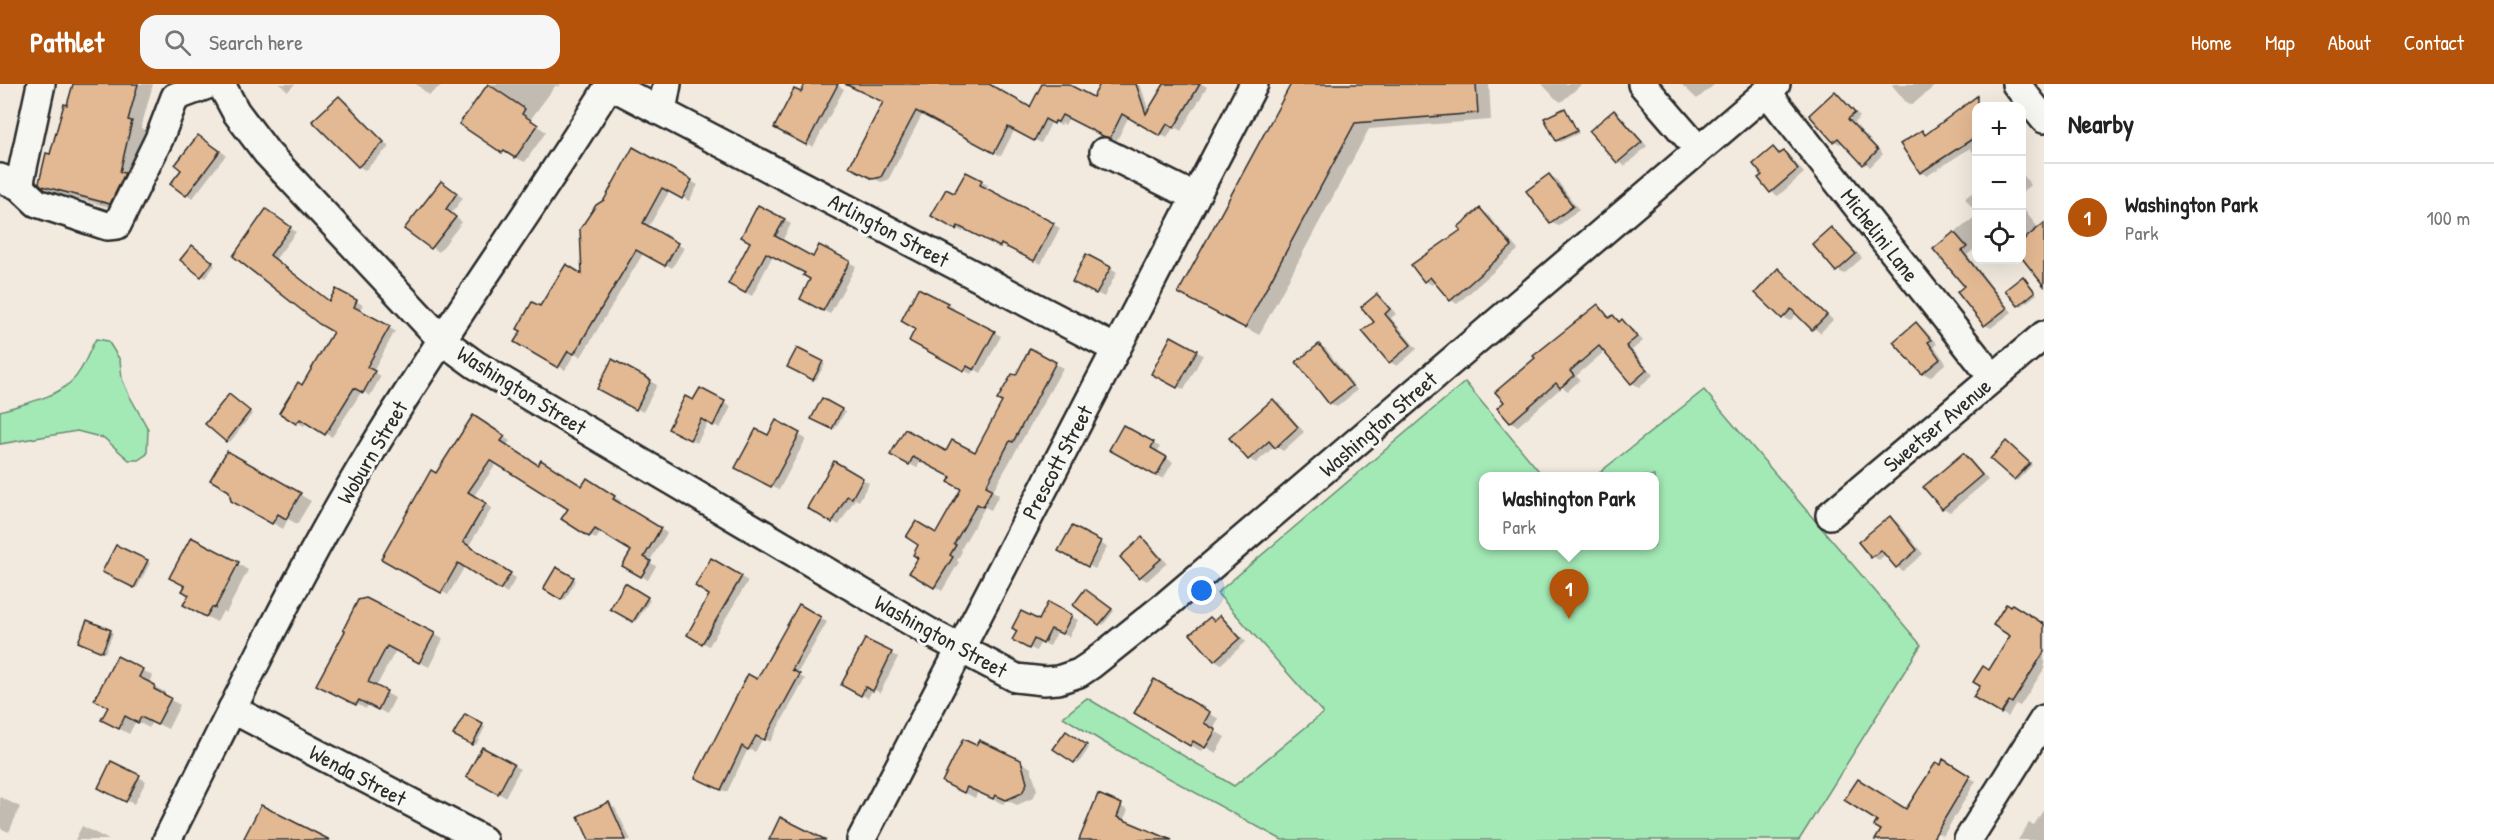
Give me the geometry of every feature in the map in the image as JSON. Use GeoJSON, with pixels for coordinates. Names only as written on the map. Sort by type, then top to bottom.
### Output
{"type":"FeatureCollection","features":[{"type":"Feature","properties":{"kind":"street"},"geometry":{"type":"LineString","coordinates":[[41,84],[9,182],[37,203],[107,226],[117,225],[159,139],[176,90],[210,84]]}},
{"type":"Feature","properties":{"kind":"street","name":"Washington Street"},"geometry":{"type":"LineString","coordinates":[[221,84],[236,112],[267,153],[443,340],[476,365],[959,648],[1003,672],[1030,681],[1065,678],[1091,666],[1176,597],[1771,88]]}},
{"type":"Feature","properties":{"kind":"street","name":"Woburn Street"},"geometry":{"type":"LineString","coordinates":[[167,840],[232,710],[348,491],[443,340],[610,84]]}},
{"type":"Feature","properties":{"kind":"street","name":"Arlington Street"},"geometry":{"type":"LineString","coordinates":[[610,84],[1116,349]]}},
{"type":"Feature","properties":{"kind":"street"},"geometry":{"type":"LineString","coordinates":[[662,111],[667,84]]}},
{"type":"Feature","properties":{"kind":"street","name":"Prescott Street"},"geometry":{"type":"LineString","coordinates":[[861,840],[1254,84]]}},
{"type":"Feature","properties":{"kind":"street"},"geometry":{"type":"LineString","coordinates":[[1642,84],[1698,149]]}},
{"type":"Feature","properties":{"kind":"street"},"geometry":{"type":"LineString","coordinates":[[2016,84],[2044,119]]}},
{"type":"Feature","properties":{"kind":"street","name":"Michelini Lane"},"geometry":{"type":"LineString","coordinates":[[1771,88],[1993,378]]}},
{"type":"Feature","properties":{"kind":"street"},"geometry":{"type":"LineString","coordinates":[[1104,152],[1195,197]]}},
{"type":"Feature","properties":{"kind":"street","name":"Sweetser Avenue"},"geometry":{"type":"LineString","coordinates":[[1830,515],[2044,335]]}},
{"type":"Feature","properties":{"kind":"street","name":"Wenda Street"},"geometry":{"type":"LineString","coordinates":[[232,710],[483,840]]}},
{"type":"Feature","properties":{"kind":"street"},"geometry":{"type":"LineString","coordinates":[[1968,840],[2044,719]]}},
{"type":"Feature","properties":{"kind":"green space"},"geometry":{"type":"Polygon","coordinates":[[[96,339],[108,341],[120,360],[122,379],[148,429],[147,454],[138,460],[129,460],[104,438],[77,431],[0,444],[0,411],[45,397],[66,386],[81,369],[96,339]]]}},
{"type":"Feature","properties":{"kind":"green space"},"geometry":{"type":"Polygon","coordinates":[[[1465,382],[1540,472],[1479,472],[1479,550],[1659,550],[1659,472],[1600,472],[1704,390],[1921,645],[1799,840],[1282,840],[1103,742],[1063,717],[1087,698],[1234,786],[1323,713],[1217,593],[1465,382]]]}},
{"type":"Feature","properties":{"kind":"building"},"geometry":{"type":"Polygon","coordinates":[[[73,84],[138,84],[128,120],[132,121],[120,172],[125,173],[110,204],[42,186],[39,183],[46,153],[50,154],[64,104],[67,105],[73,84]]]}},
{"type":"Feature","properties":{"kind":"building"},"geometry":{"type":"Polygon","coordinates":[[[488,84],[525,109],[522,114],[538,125],[515,158],[504,151],[502,153],[459,124],[488,84]]]}},
{"type":"Feature","properties":{"kind":"building"},"geometry":{"type":"Polygon","coordinates":[[[805,84],[838,84],[806,145],[774,128],[794,89],[801,92],[805,84]]]}},
{"type":"Feature","properties":{"kind":"building"},"geometry":{"type":"Polygon","coordinates":[[[845,84],[989,84],[1030,107],[1042,84],[1068,84],[1093,97],[1100,84],[1136,84],[1146,114],[1164,84],[1200,84],[1174,128],[1167,124],[1160,136],[1122,114],[1110,138],[1062,115],[1054,124],[1045,119],[1034,141],[1008,127],[994,153],[916,111],[881,177],[873,179],[849,167],[883,102],[845,84]]]}},
{"type":"Feature","properties":{"kind":"building"},"geometry":{"type":"Polygon","coordinates":[[[1291,84],[1476,84],[1478,113],[1355,123],[1245,328],[1178,293],[1291,84]]]}},
{"type":"Feature","properties":{"kind":"building"},"geometry":{"type":"Polygon","coordinates":[[[1835,91],[1855,113],[1848,119],[1878,150],[1863,165],[1838,138],[1833,142],[1809,115],[1835,91]]]}},
{"type":"Feature","properties":{"kind":"building"},"geometry":{"type":"Polygon","coordinates":[[[339,96],[384,142],[358,167],[312,121],[339,96]]]}},
{"type":"Feature","properties":{"kind":"building"},"geometry":{"type":"Polygon","coordinates":[[[1977,96],[1977,102],[1972,102],[1972,139],[1920,173],[1900,144],[1922,130],[1925,135],[1977,96]]]}},
{"type":"Feature","properties":{"kind":"building"},"geometry":{"type":"Polygon","coordinates":[[[1565,108],[1577,131],[1556,141],[1544,118],[1565,108]]]}},
{"type":"Feature","properties":{"kind":"building"},"geometry":{"type":"Polygon","coordinates":[[[1614,110],[1642,142],[1617,163],[1589,131],[1614,110]]]}},
{"type":"Feature","properties":{"kind":"building"},"geometry":{"type":"Polygon","coordinates":[[[198,135],[220,151],[186,196],[170,184],[181,170],[175,165],[198,135]]]}},
{"type":"Feature","properties":{"kind":"building"},"geometry":{"type":"Polygon","coordinates":[[[633,147],[692,180],[682,199],[662,188],[643,223],[678,243],[665,266],[636,250],[574,354],[568,351],[558,368],[514,342],[521,331],[517,329],[532,302],[540,306],[566,264],[582,274],[580,229],[596,205],[604,200],[633,147]]]}},
{"type":"Feature","properties":{"kind":"building"},"geometry":{"type":"Polygon","coordinates":[[[1773,147],[1779,154],[1784,151],[1798,169],[1770,193],[1758,178],[1762,175],[1753,164],[1773,147]]]}},
{"type":"Feature","properties":{"kind":"building"},"geometry":{"type":"Polygon","coordinates":[[[966,172],[982,180],[980,185],[1054,223],[1034,261],[958,226],[956,230],[931,216],[946,189],[954,193],[966,172]]]}},
{"type":"Feature","properties":{"kind":"building"},"geometry":{"type":"Polygon","coordinates":[[[1549,174],[1573,206],[1550,223],[1526,191],[1549,174]]]}},
{"type":"Feature","properties":{"kind":"building"},"geometry":{"type":"Polygon","coordinates":[[[441,181],[457,193],[446,209],[456,217],[431,249],[404,229],[441,181]]]}},
{"type":"Feature","properties":{"kind":"building"},"geometry":{"type":"Polygon","coordinates":[[[758,205],[785,219],[775,236],[813,257],[819,245],[850,261],[823,311],[800,299],[810,279],[803,275],[805,273],[766,253],[745,293],[728,284],[750,242],[741,237],[758,205]]]}},
{"type":"Feature","properties":{"kind":"building"},"geometry":{"type":"Polygon","coordinates":[[[1480,208],[1512,246],[1450,301],[1430,277],[1424,282],[1411,265],[1461,230],[1458,227],[1480,208]]]}},
{"type":"Feature","properties":{"kind":"building"},"geometry":{"type":"Polygon","coordinates":[[[266,209],[291,227],[270,255],[329,301],[336,289],[357,300],[354,307],[390,326],[367,367],[375,371],[363,393],[354,388],[325,435],[300,419],[296,424],[279,413],[298,382],[302,385],[333,332],[319,324],[233,256],[266,209]]]}},
{"type":"Feature","properties":{"kind":"building"},"geometry":{"type":"Polygon","coordinates":[[[2044,223],[2044,286],[2026,263],[2026,238],[2044,223]]]}},
{"type":"Feature","properties":{"kind":"building"},"geometry":{"type":"Polygon","coordinates":[[[1831,227],[1856,254],[1836,272],[1812,244],[1831,227]]]}},
{"type":"Feature","properties":{"kind":"building"},"geometry":{"type":"Polygon","coordinates":[[[1954,232],[1967,247],[1962,251],[2007,308],[1984,326],[1957,292],[1964,286],[1933,249],[1954,232]]]}},
{"type":"Feature","properties":{"kind":"building"},"geometry":{"type":"Polygon","coordinates":[[[192,245],[213,262],[201,277],[180,260],[192,245]]]}},
{"type":"Feature","properties":{"kind":"building"},"geometry":{"type":"Polygon","coordinates":[[[1086,254],[1111,267],[1096,294],[1072,282],[1086,254]]]}},
{"type":"Feature","properties":{"kind":"building"},"geometry":{"type":"Polygon","coordinates":[[[1778,268],[1827,315],[1812,330],[1791,309],[1782,319],[1755,293],[1778,268]]]}},
{"type":"Feature","properties":{"kind":"building"},"geometry":{"type":"Polygon","coordinates":[[[2023,276],[2035,292],[2018,306],[2005,290],[2023,276]]]}},
{"type":"Feature","properties":{"kind":"building"},"geometry":{"type":"Polygon","coordinates":[[[918,288],[948,303],[946,306],[995,331],[974,370],[967,366],[964,371],[909,341],[915,329],[901,321],[918,288]]]}},
{"type":"Feature","properties":{"kind":"building"},"geometry":{"type":"Polygon","coordinates":[[[1377,294],[1390,309],[1385,314],[1411,345],[1389,363],[1362,331],[1374,322],[1361,307],[1377,294]]]}},
{"type":"Feature","properties":{"kind":"building"},"geometry":{"type":"Polygon","coordinates":[[[1598,304],[1609,318],[1613,315],[1619,322],[1622,319],[1637,337],[1626,346],[1647,370],[1631,384],[1599,346],[1570,371],[1574,376],[1560,388],[1556,383],[1510,423],[1497,408],[1504,402],[1495,392],[1535,358],[1533,356],[1598,304]]]}},
{"type":"Feature","properties":{"kind":"building"},"geometry":{"type":"Polygon","coordinates":[[[1916,322],[1931,340],[1928,342],[1940,359],[1922,374],[1893,342],[1916,322]]]}},
{"type":"Feature","properties":{"kind":"building"},"geometry":{"type":"Polygon","coordinates":[[[1171,336],[1197,350],[1177,388],[1151,374],[1171,336]]]}},
{"type":"Feature","properties":{"kind":"building"},"geometry":{"type":"Polygon","coordinates":[[[1319,344],[1352,386],[1329,404],[1296,362],[1319,344]]]}},
{"type":"Feature","properties":{"kind":"building"},"geometry":{"type":"Polygon","coordinates":[[[797,348],[823,361],[813,380],[787,367],[797,348]]]}},
{"type":"Feature","properties":{"kind":"building"},"geometry":{"type":"Polygon","coordinates":[[[1030,348],[1056,362],[1013,442],[1010,441],[986,486],[992,489],[983,507],[977,504],[954,544],[956,545],[950,555],[953,557],[934,588],[909,573],[918,558],[913,555],[918,545],[906,537],[916,521],[936,533],[961,489],[948,482],[951,477],[913,457],[909,465],[890,455],[905,429],[946,451],[952,440],[975,452],[1002,402],[997,400],[1012,374],[1016,375],[1030,348]]]}},
{"type":"Feature","properties":{"kind":"building"},"geometry":{"type":"Polygon","coordinates":[[[612,359],[651,380],[636,410],[597,389],[612,359]]]}},
{"type":"Feature","properties":{"kind":"building"},"geometry":{"type":"Polygon","coordinates":[[[700,388],[725,401],[713,426],[701,419],[690,440],[668,429],[685,396],[693,400],[700,388]]]}},
{"type":"Feature","properties":{"kind":"building"},"geometry":{"type":"Polygon","coordinates":[[[229,394],[250,411],[226,442],[205,424],[229,394]]]}},
{"type":"Feature","properties":{"kind":"building"},"geometry":{"type":"Polygon","coordinates":[[[822,398],[842,409],[832,429],[811,419],[822,398]]]}},
{"type":"Feature","properties":{"kind":"building"},"geometry":{"type":"Polygon","coordinates":[[[1273,399],[1298,427],[1275,448],[1269,441],[1248,460],[1229,438],[1273,399]]]}},
{"type":"Feature","properties":{"kind":"building"},"geometry":{"type":"Polygon","coordinates":[[[473,415],[505,436],[501,441],[538,465],[541,460],[582,486],[587,478],[615,496],[613,499],[661,528],[644,557],[651,561],[641,577],[622,566],[631,551],[595,529],[589,537],[561,519],[568,509],[490,460],[468,492],[486,503],[463,542],[511,573],[500,590],[458,563],[441,593],[381,559],[431,470],[436,473],[473,415]]]}},
{"type":"Feature","properties":{"kind":"building"},"geometry":{"type":"Polygon","coordinates":[[[776,420],[800,433],[771,487],[735,468],[756,429],[768,435],[776,420]]]}},
{"type":"Feature","properties":{"kind":"building"},"geometry":{"type":"Polygon","coordinates":[[[1123,425],[1154,442],[1151,448],[1167,457],[1156,476],[1109,450],[1123,425]]]}},
{"type":"Feature","properties":{"kind":"building"},"geometry":{"type":"Polygon","coordinates":[[[2006,441],[2030,463],[2014,480],[1990,459],[2006,441]]]}},
{"type":"Feature","properties":{"kind":"building"},"geometry":{"type":"Polygon","coordinates":[[[227,451],[301,493],[286,519],[278,514],[272,524],[231,501],[229,491],[210,480],[227,451]]]}},
{"type":"Feature","properties":{"kind":"building"},"geometry":{"type":"Polygon","coordinates":[[[1963,453],[1982,475],[1942,509],[1923,487],[1963,453]]]}},
{"type":"Feature","properties":{"kind":"building"},"geometry":{"type":"Polygon","coordinates":[[[834,461],[863,478],[852,498],[847,496],[832,523],[807,508],[834,461]]]}},
{"type":"Feature","properties":{"kind":"building"},"geometry":{"type":"Polygon","coordinates":[[[1890,516],[1917,550],[1896,568],[1881,550],[1871,558],[1858,542],[1890,516]]]}},
{"type":"Feature","properties":{"kind":"building"},"geometry":{"type":"Polygon","coordinates":[[[1072,526],[1101,541],[1088,567],[1058,551],[1072,526]]]}},
{"type":"Feature","properties":{"kind":"building"},"geometry":{"type":"Polygon","coordinates":[[[191,537],[239,562],[215,608],[212,607],[206,617],[183,605],[189,595],[182,591],[185,586],[169,578],[191,537]]]}},
{"type":"Feature","properties":{"kind":"building"},"geometry":{"type":"Polygon","coordinates":[[[1142,537],[1161,559],[1139,578],[1120,557],[1142,537]]]}},
{"type":"Feature","properties":{"kind":"building"},"geometry":{"type":"Polygon","coordinates":[[[116,545],[148,560],[134,588],[102,572],[116,545]]]}},
{"type":"Feature","properties":{"kind":"building"},"geometry":{"type":"Polygon","coordinates":[[[711,558],[742,576],[702,644],[687,635],[709,595],[695,586],[711,558]]]}},
{"type":"Feature","properties":{"kind":"building"},"geometry":{"type":"Polygon","coordinates":[[[556,567],[574,577],[561,600],[543,589],[556,567]]]}},
{"type":"Feature","properties":{"kind":"building"},"geometry":{"type":"Polygon","coordinates":[[[625,583],[648,597],[633,622],[610,609],[625,583]]]}},
{"type":"Feature","properties":{"kind":"building"},"geometry":{"type":"Polygon","coordinates":[[[1085,589],[1112,609],[1099,625],[1073,605],[1085,589]]]}},
{"type":"Feature","properties":{"kind":"building"},"geometry":{"type":"Polygon","coordinates":[[[366,598],[435,633],[419,663],[387,646],[368,682],[387,691],[378,710],[359,700],[356,705],[316,685],[345,631],[343,630],[358,600],[366,598]]]}},
{"type":"Feature","properties":{"kind":"building"},"geometry":{"type":"Polygon","coordinates":[[[1048,602],[1072,615],[1062,634],[1051,629],[1043,644],[1034,639],[1029,649],[1012,640],[1017,631],[1012,628],[1021,611],[1039,620],[1048,602]]]}},
{"type":"Feature","properties":{"kind":"building"},"geometry":{"type":"Polygon","coordinates":[[[799,604],[821,617],[792,670],[800,674],[764,740],[756,736],[748,750],[742,746],[721,790],[695,778],[748,674],[757,679],[799,604]]]}},
{"type":"Feature","properties":{"kind":"building"},"geometry":{"type":"Polygon","coordinates":[[[2006,604],[2010,606],[2012,604],[2044,624],[2044,652],[2012,703],[2009,701],[2001,714],[1973,697],[1980,686],[1973,682],[1983,666],[1989,670],[2010,636],[1993,625],[2006,604]]]}},
{"type":"Feature","properties":{"kind":"building"},"geometry":{"type":"Polygon","coordinates":[[[1220,615],[1240,638],[1214,661],[1190,634],[1210,617],[1214,621],[1220,615]]]}},
{"type":"Feature","properties":{"kind":"building"},"geometry":{"type":"Polygon","coordinates":[[[87,620],[111,630],[102,652],[78,642],[87,620]]]}},
{"type":"Feature","properties":{"kind":"building"},"geometry":{"type":"Polygon","coordinates":[[[865,639],[892,652],[873,691],[865,687],[861,696],[841,685],[865,639]]]}},
{"type":"Feature","properties":{"kind":"building"},"geometry":{"type":"Polygon","coordinates":[[[117,656],[143,669],[139,677],[155,685],[154,689],[171,698],[157,725],[141,717],[138,723],[125,716],[119,729],[101,720],[108,707],[94,700],[117,656]]]}},
{"type":"Feature","properties":{"kind":"building"},"geometry":{"type":"Polygon","coordinates":[[[1154,679],[1210,712],[1204,723],[1216,730],[1205,748],[1193,741],[1190,746],[1134,713],[1154,679]]]}},
{"type":"Feature","properties":{"kind":"building"},"geometry":{"type":"Polygon","coordinates":[[[465,714],[483,724],[472,745],[453,735],[465,714]]]}},
{"type":"Feature","properties":{"kind":"building"},"geometry":{"type":"Polygon","coordinates":[[[1066,731],[1087,745],[1074,763],[1053,749],[1066,731]]]}},
{"type":"Feature","properties":{"kind":"building"},"geometry":{"type":"Polygon","coordinates":[[[963,739],[976,745],[979,740],[1021,760],[1027,783],[1022,793],[1006,800],[995,795],[993,799],[967,787],[964,793],[942,782],[963,739]]]}},
{"type":"Feature","properties":{"kind":"building"},"geometry":{"type":"Polygon","coordinates":[[[482,747],[514,764],[498,794],[466,777],[482,747]]]}},
{"type":"Feature","properties":{"kind":"building"},"geometry":{"type":"Polygon","coordinates":[[[1943,759],[1970,776],[1932,840],[1875,840],[1881,830],[1874,826],[1877,821],[1844,800],[1858,779],[1906,809],[1936,762],[1941,765],[1943,759]]]}},
{"type":"Feature","properties":{"kind":"building"},"geometry":{"type":"Polygon","coordinates":[[[111,761],[140,775],[126,802],[98,788],[111,761]]]}},
{"type":"Feature","properties":{"kind":"building"},"geometry":{"type":"Polygon","coordinates":[[[1098,794],[1122,804],[1117,817],[1172,840],[1079,840],[1098,794]]]}},
{"type":"Feature","properties":{"kind":"building"},"geometry":{"type":"Polygon","coordinates":[[[609,802],[626,840],[589,840],[578,816],[609,802]]]}},
{"type":"Feature","properties":{"kind":"building"},"geometry":{"type":"Polygon","coordinates":[[[261,805],[330,840],[243,840],[261,805]]]}},
{"type":"Feature","properties":{"kind":"building"},"geometry":{"type":"Polygon","coordinates":[[[780,817],[826,840],[769,840],[780,817]]]}},
{"type":"Feature","properties":{"kind":"place","name":"Washington Park"},"geometry":{"type":"Point","coordinates":[1569,619]}}]}
